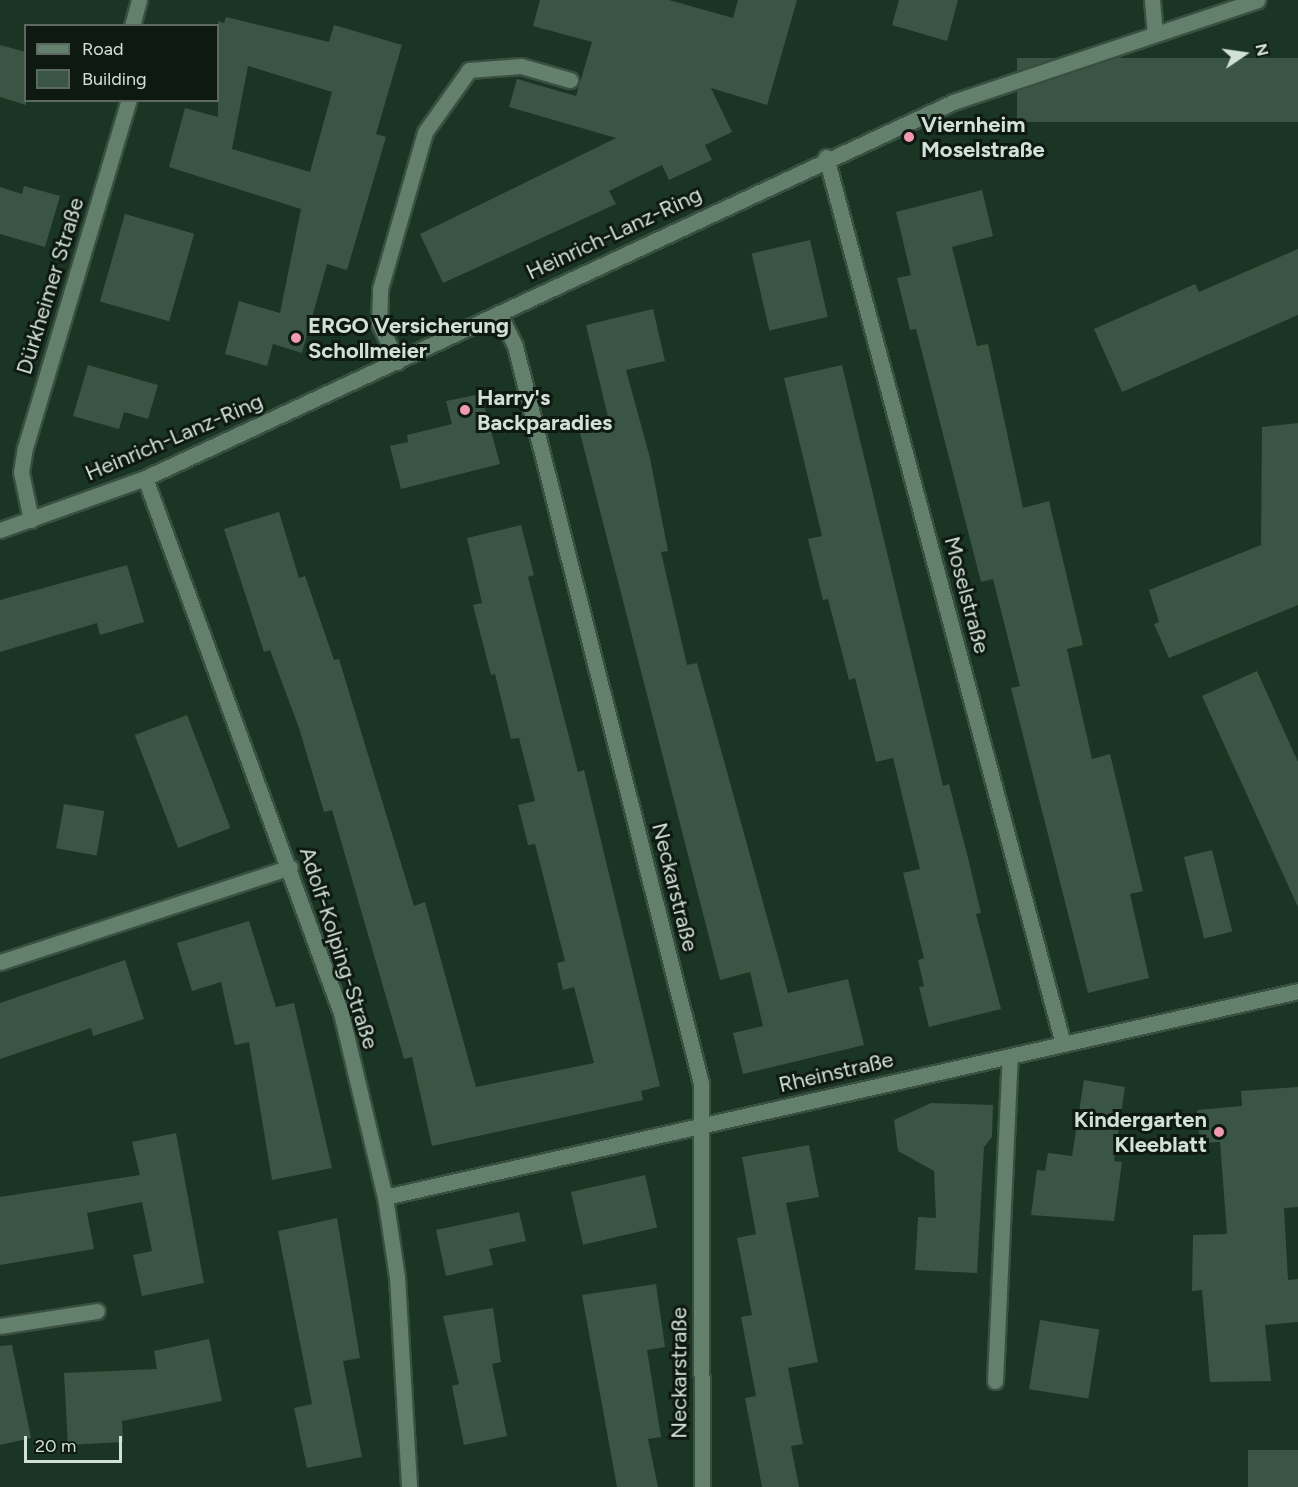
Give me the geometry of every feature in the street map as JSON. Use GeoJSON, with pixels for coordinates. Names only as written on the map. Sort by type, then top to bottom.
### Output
{"type":"FeatureCollection","features":[{"type":"Feature","properties":{"kind":"street"},"geometry":{"type":"LineString","coordinates":[[132,24],[138,0]]}},
{"type":"Feature","properties":{"kind":"street"},"geometry":{"type":"LineString","coordinates":[[1152,0],[1155,33]]}},
{"type":"Feature","properties":{"kind":"street","name":"Heinrich-Lanz-Ring"},"geometry":{"type":"LineString","coordinates":[[0,530],[145,478],[397,362],[826,157],[967,97],[1257,0]]}},
{"type":"Feature","properties":{"kind":"street"},"geometry":{"type":"LineString","coordinates":[[397,362],[379,324],[380,289],[425,132],[470,70],[521,66],[570,80]]}},
{"type":"Feature","properties":{"kind":"street","name":"Dürkheimer Straße"},"geometry":{"type":"LineString","coordinates":[[31,520],[21,472],[25,448],[128,102]]}},
{"type":"Feature","properties":{"kind":"street","name":"Moselstraße"},"geometry":{"type":"LineString","coordinates":[[826,157],[1063,1044]]}},
{"type":"Feature","properties":{"kind":"street","name":"Neckarstraße"},"geometry":{"type":"LineString","coordinates":[[499,313],[515,346],[698,1071],[702,1126],[702,1487]]}},
{"type":"Feature","properties":{"kind":"street","name":"Adolf-Kolping-Straße"},"geometry":{"type":"LineString","coordinates":[[145,478],[290,867],[341,1013],[385,1197],[397,1277],[409,1487]]}},
{"type":"Feature","properties":{"kind":"street"},"geometry":{"type":"LineString","coordinates":[[0,962],[290,867]]}},
{"type":"Feature","properties":{"kind":"street","name":"Rheinstraße"},"geometry":{"type":"LineString","coordinates":[[385,1197],[1298,991]]}},
{"type":"Feature","properties":{"kind":"street"},"geometry":{"type":"LineString","coordinates":[[995,1381],[1011,1056]]}},
{"type":"Feature","properties":{"kind":"street"},"geometry":{"type":"LineString","coordinates":[[0,1326],[97,1311]]}},
{"type":"Feature","properties":{"kind":"building"},"geometry":{"type":"Polygon","coordinates":[[[540,0],[669,0],[733,18],[738,0],[797,0],[767,105],[711,88],[732,132],[705,145],[712,160],[669,180],[662,165],[609,191],[616,204],[443,283],[420,234],[616,138],[509,107],[517,79],[576,96],[592,42],[533,26],[540,0]]]}},
{"type":"Feature","properties":{"kind":"building"},"geometry":{"type":"Polygon","coordinates":[[[899,0],[958,0],[947,41],[892,25],[899,0]]]}},
{"type":"Feature","properties":{"kind":"building"},"geometry":{"type":"Polygon","coordinates":[[[226,17],[329,42],[334,25],[402,45],[376,134],[386,137],[347,270],[327,264],[302,353],[273,344],[267,366],[225,354],[239,301],[280,313],[301,209],[169,167],[185,108],[218,117],[218,21],[224,23],[226,17]],[[248,66],[232,149],[310,172],[332,92],[248,66]]]}},
{"type":"Feature","properties":{"kind":"building"},"geometry":{"type":"Polygon","coordinates":[[[0,45],[24,51],[24,102],[26,105],[0,97],[0,45]]]}},
{"type":"Feature","properties":{"kind":"building"},"geometry":{"type":"Polygon","coordinates":[[[1017,58],[1298,58],[1298,122],[1017,122],[1017,58]]]}},
{"type":"Feature","properties":{"kind":"building"},"geometry":{"type":"Polygon","coordinates":[[[24,186],[60,196],[45,247],[0,234],[0,187],[22,194],[24,186]]]}},
{"type":"Feature","properties":{"kind":"building"},"geometry":{"type":"Polygon","coordinates":[[[982,190],[993,236],[952,247],[977,346],[988,344],[1023,508],[1049,501],[1083,645],[1067,649],[1092,759],[1110,754],[1143,891],[1130,894],[1149,978],[1088,993],[1011,688],[1020,686],[993,579],[981,582],[916,329],[910,330],[897,278],[911,275],[896,212],[982,190]]]}},
{"type":"Feature","properties":{"kind":"building"},"geometry":{"type":"Polygon","coordinates":[[[125,214],[194,234],[169,321],[100,301],[125,214]]]}},
{"type":"Feature","properties":{"kind":"building"},"geometry":{"type":"Polygon","coordinates":[[[810,240],[828,317],[769,330],[752,253],[810,240]]]}},
{"type":"Feature","properties":{"kind":"building"},"geometry":{"type":"Polygon","coordinates":[[[1298,249],[1298,315],[1122,392],[1094,329],[1195,284],[1199,292],[1298,249]]]}},
{"type":"Feature","properties":{"kind":"building"},"geometry":{"type":"Polygon","coordinates":[[[653,309],[665,361],[626,370],[650,458],[668,551],[661,552],[687,665],[697,663],[788,993],[848,979],[864,1045],[743,1074],[733,1033],[763,1026],[750,972],[720,980],[578,425],[608,417],[586,325],[653,309]]]}},
{"type":"Feature","properties":{"kind":"building"},"geometry":{"type":"Polygon","coordinates":[[[88,365],[158,385],[148,419],[124,412],[119,429],[73,416],[88,365]]]}},
{"type":"Feature","properties":{"kind":"building"},"geometry":{"type":"Polygon","coordinates":[[[842,365],[943,786],[949,784],[968,858],[981,913],[976,914],[1001,1009],[929,1027],[919,987],[924,986],[918,960],[924,958],[903,873],[920,869],[893,758],[876,762],[855,678],[849,680],[828,599],[823,600],[808,539],[822,536],[784,378],[842,365]]]}},
{"type":"Feature","properties":{"kind":"building"},"geometry":{"type":"Polygon","coordinates":[[[481,394],[500,464],[401,489],[390,446],[408,442],[407,435],[452,424],[446,401],[481,394]]]}},
{"type":"Feature","properties":{"kind":"building"},"geometry":{"type":"Polygon","coordinates":[[[1298,423],[1298,605],[1169,658],[1154,624],[1159,622],[1149,590],[1261,545],[1262,427],[1298,423]]]}},
{"type":"Feature","properties":{"kind":"building"},"geometry":{"type":"Polygon","coordinates":[[[279,512],[299,578],[305,576],[334,660],[339,659],[414,906],[425,902],[476,1087],[594,1063],[574,987],[563,990],[557,963],[565,961],[535,844],[528,845],[518,805],[535,801],[519,738],[511,739],[495,674],[491,675],[473,605],[482,603],[467,538],[521,525],[534,575],[528,577],[578,772],[584,770],[660,1086],[641,1091],[643,1100],[432,1146],[412,1057],[404,1059],[332,810],[324,812],[299,728],[270,650],[264,652],[224,529],[279,512]]]}},
{"type":"Feature","properties":{"kind":"building"},"geometry":{"type":"Polygon","coordinates":[[[127,565],[144,622],[100,635],[97,623],[0,652],[0,600],[127,565]]]}},
{"type":"Feature","properties":{"kind":"building"},"geometry":{"type":"Polygon","coordinates":[[[1257,671],[1298,762],[1298,907],[1202,696],[1257,671]]]}},
{"type":"Feature","properties":{"kind":"building"},"geometry":{"type":"Polygon","coordinates":[[[187,715],[230,828],[178,848],[135,735],[187,715]]]}},
{"type":"Feature","properties":{"kind":"building"},"geometry":{"type":"Polygon","coordinates":[[[64,804],[104,811],[97,855],[56,848],[64,804]]]}},
{"type":"Feature","properties":{"kind":"building"},"geometry":{"type":"Polygon","coordinates":[[[1212,850],[1232,932],[1204,939],[1184,857],[1212,850]]]}},
{"type":"Feature","properties":{"kind":"building"},"geometry":{"type":"Polygon","coordinates":[[[249,921],[276,1007],[294,1003],[332,1168],[272,1180],[249,1042],[235,1045],[221,982],[192,991],[177,943],[249,921]]]}},
{"type":"Feature","properties":{"kind":"building"},"geometry":{"type":"Polygon","coordinates":[[[125,960],[144,1019],[93,1036],[91,1028],[0,1059],[0,1003],[125,960]]]}},
{"type":"Feature","properties":{"kind":"building"},"geometry":{"type":"Polygon","coordinates":[[[1084,1080],[1125,1087],[1114,1161],[1122,1162],[1114,1221],[1031,1215],[1037,1170],[1045,1171],[1048,1153],[1072,1156],[1084,1080]]]}},
{"type":"Feature","properties":{"kind":"building"},"geometry":{"type":"Polygon","coordinates":[[[1298,1087],[1298,1207],[1284,1208],[1288,1280],[1298,1279],[1298,1322],[1265,1325],[1271,1381],[1210,1382],[1202,1290],[1192,1291],[1193,1235],[1227,1234],[1220,1142],[1200,1143],[1197,1110],[1242,1106],[1241,1091],[1298,1087]]]}},
{"type":"Feature","properties":{"kind":"building"},"geometry":{"type":"Polygon","coordinates":[[[931,1103],[993,1105],[992,1137],[984,1147],[977,1273],[915,1270],[918,1217],[936,1218],[934,1171],[898,1151],[894,1120],[931,1103]]]}},
{"type":"Feature","properties":{"kind":"building"},"geometry":{"type":"Polygon","coordinates":[[[176,1133],[204,1283],[142,1296],[133,1255],[152,1251],[142,1202],[87,1213],[94,1249],[0,1265],[0,1197],[140,1175],[132,1142],[176,1133]]]}},
{"type":"Feature","properties":{"kind":"building"},"geometry":{"type":"Polygon","coordinates":[[[809,1145],[819,1197],[786,1203],[818,1362],[788,1368],[803,1444],[791,1446],[799,1487],[762,1487],[745,1398],[756,1396],[741,1317],[752,1315],[737,1238],[756,1234],[742,1157],[809,1145]]]}},
{"type":"Feature","properties":{"kind":"building"},"geometry":{"type":"Polygon","coordinates":[[[645,1175],[657,1228],[583,1245],[571,1192],[645,1175]]]}},
{"type":"Feature","properties":{"kind":"building"},"geometry":{"type":"Polygon","coordinates":[[[519,1212],[526,1241],[489,1249],[493,1265],[446,1276],[436,1230],[519,1212]]]}},
{"type":"Feature","properties":{"kind":"building"},"geometry":{"type":"Polygon","coordinates":[[[337,1218],[360,1358],[343,1361],[362,1457],[307,1468],[294,1408],[312,1404],[278,1231],[337,1218]]]}},
{"type":"Feature","properties":{"kind":"building"},"geometry":{"type":"Polygon","coordinates":[[[656,1284],[665,1347],[647,1350],[661,1437],[648,1439],[658,1487],[617,1487],[582,1295],[656,1284]]]}},
{"type":"Feature","properties":{"kind":"building"},"geometry":{"type":"Polygon","coordinates":[[[493,1308],[501,1362],[492,1364],[507,1436],[464,1445],[452,1386],[459,1384],[443,1316],[493,1308]]]}},
{"type":"Feature","properties":{"kind":"building"},"geometry":{"type":"Polygon","coordinates":[[[1040,1320],[1099,1329],[1088,1399],[1029,1389],[1040,1320]]]}},
{"type":"Feature","properties":{"kind":"building"},"geometry":{"type":"Polygon","coordinates":[[[209,1339],[222,1401],[122,1421],[123,1442],[68,1445],[64,1373],[157,1369],[154,1351],[209,1339]]]}},
{"type":"Feature","properties":{"kind":"building"},"geometry":{"type":"Polygon","coordinates":[[[12,1345],[31,1438],[0,1445],[0,1346],[12,1345]]]}},
{"type":"Feature","properties":{"kind":"building"},"geometry":{"type":"Polygon","coordinates":[[[1248,1450],[1298,1450],[1298,1487],[1248,1487],[1248,1450]]]}},
{"type":"Feature","properties":{"kind":"place","name":"Viernheim Moselstraße"},"geometry":{"type":"Point","coordinates":[909,137]}},
{"type":"Feature","properties":{"kind":"place","name":"ERGO Versicherung Schollmeier"},"geometry":{"type":"Point","coordinates":[296,338]}},
{"type":"Feature","properties":{"kind":"place","name":"Harry's Backparadies"},"geometry":{"type":"Point","coordinates":[465,410]}},
{"type":"Feature","properties":{"kind":"place","name":"Kindergarten Kleeblatt"},"geometry":{"type":"Point","coordinates":[1219,1132]}}]}
